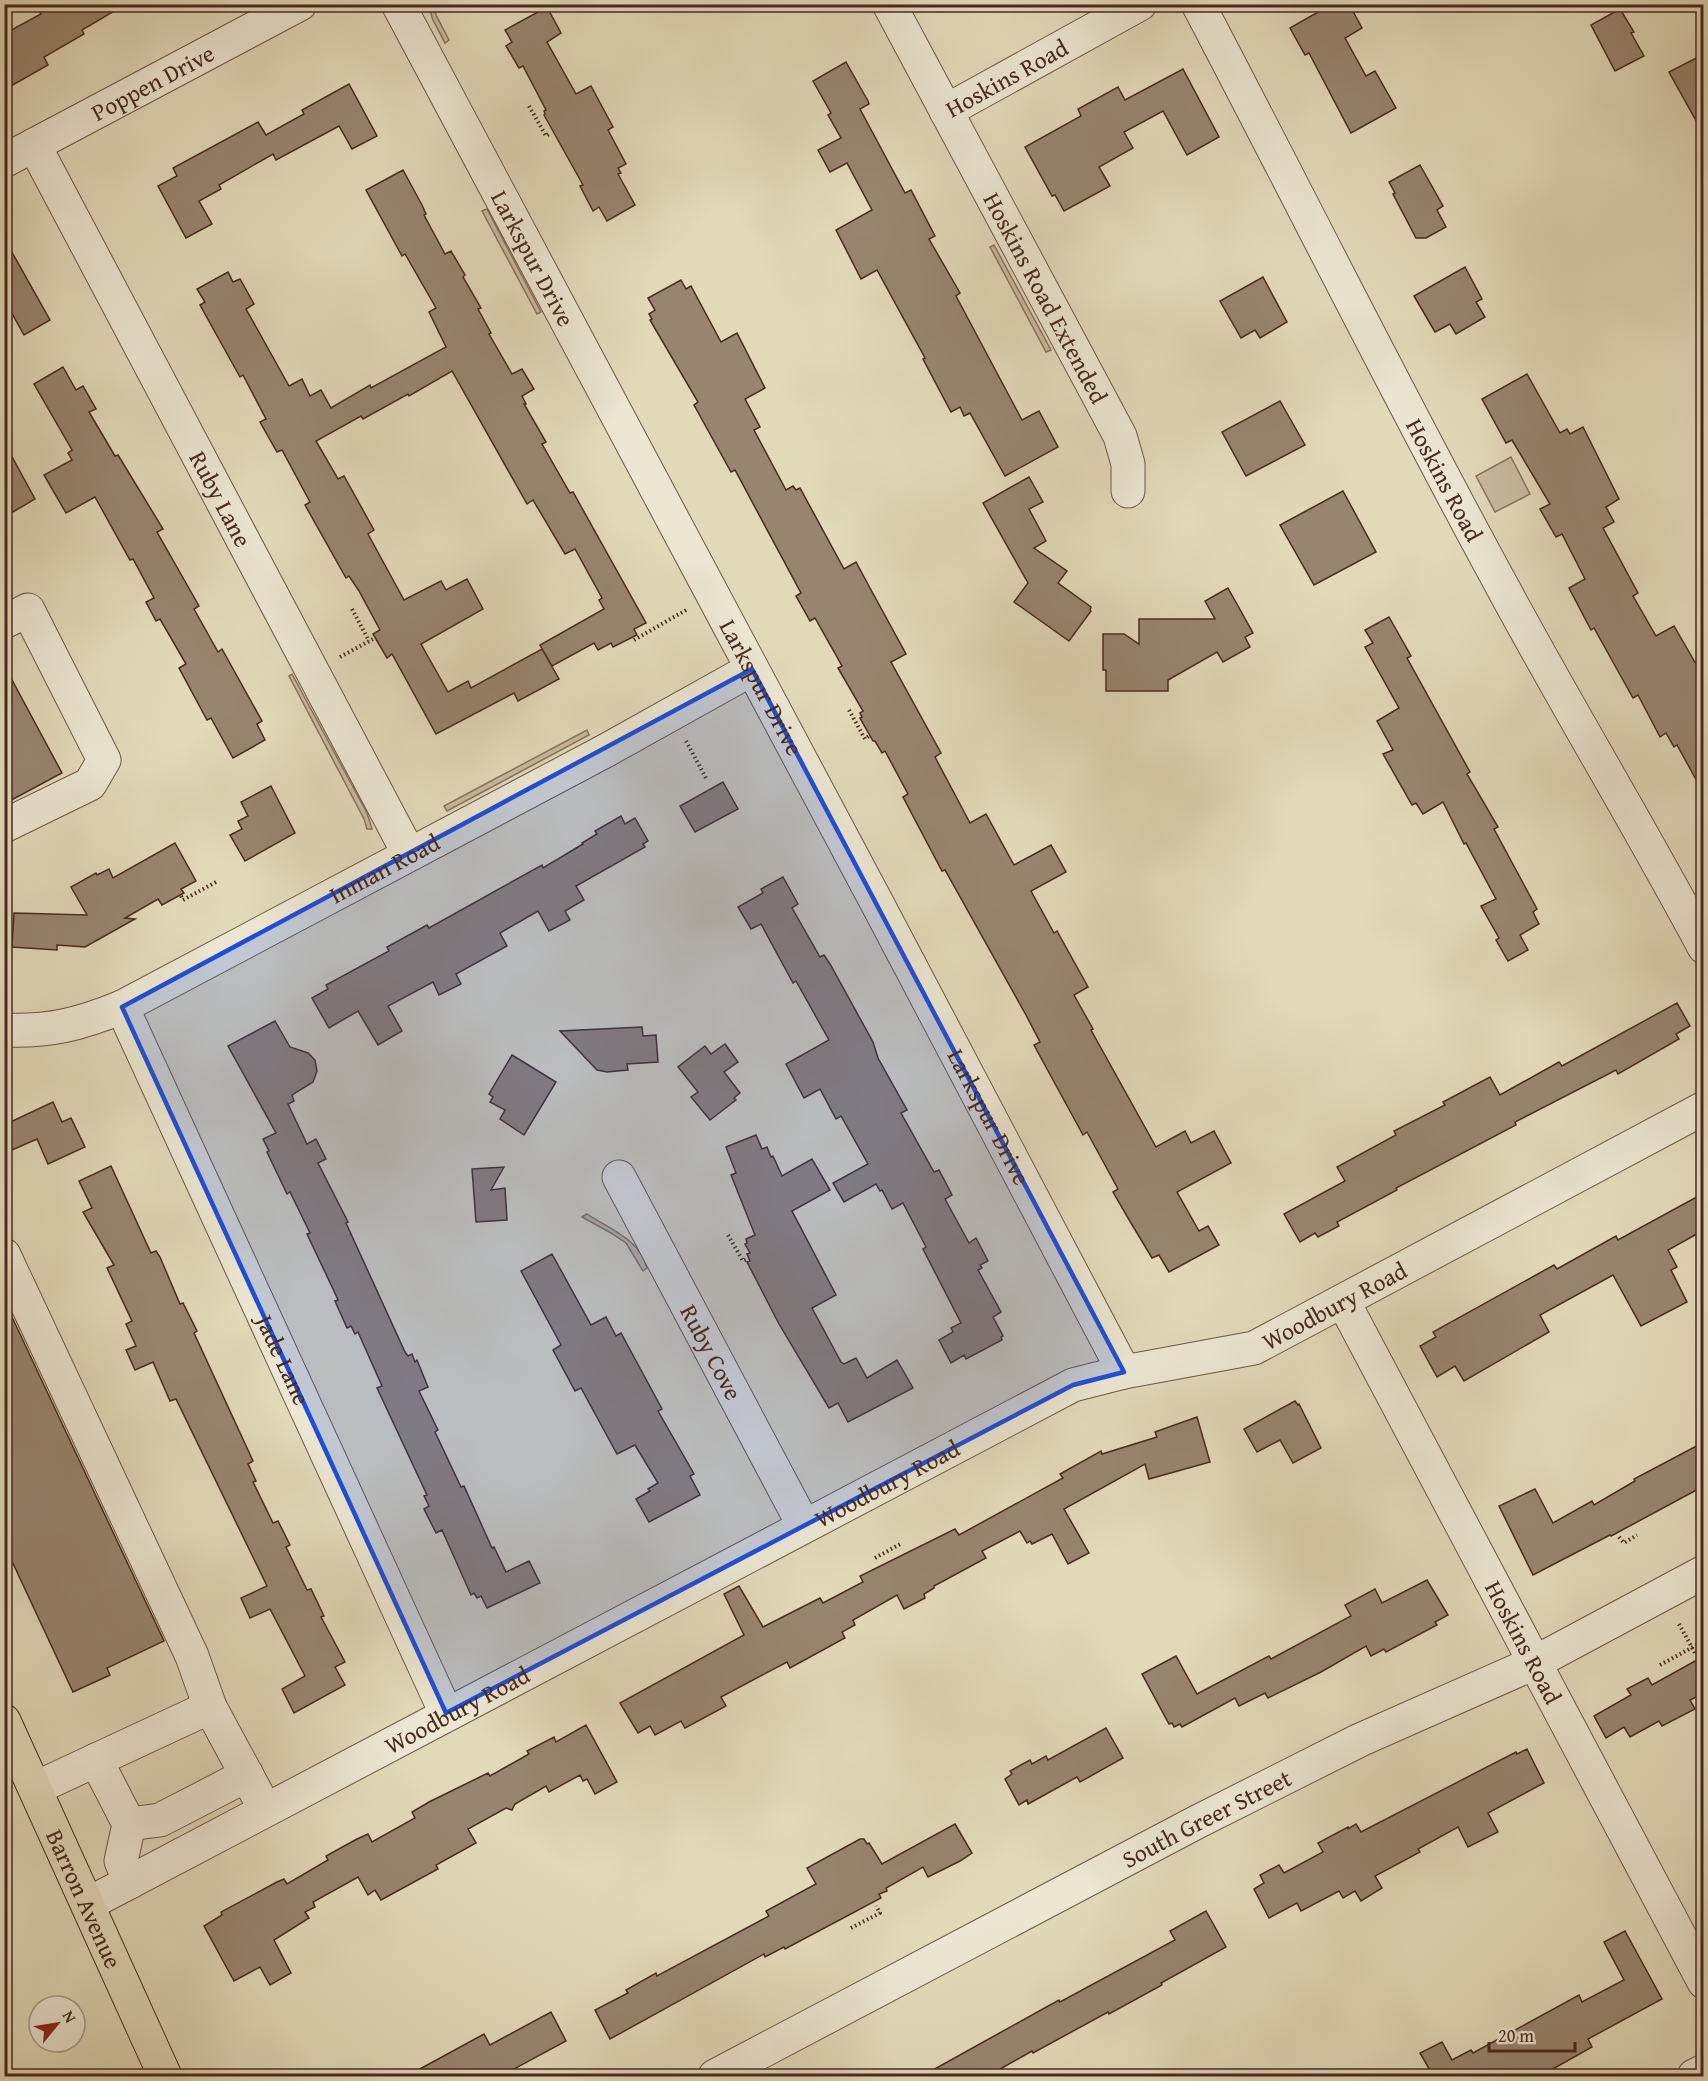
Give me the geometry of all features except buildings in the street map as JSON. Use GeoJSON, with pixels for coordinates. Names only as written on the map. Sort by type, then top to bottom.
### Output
{"type":"FeatureCollection","features":[{"type":"Feature","properties":{"kind":"main road","name":"Barron Avenue"},"geometry":{"type":"LineString","coordinates":[[4,1721],[165,2076]]}},
{"type":"Feature","properties":{"kind":"street","name":"Poppen Drive"},"geometry":{"type":"LineString","coordinates":[[4,161],[300,4]]}},
{"type":"Feature","properties":{"kind":"street","name":"Larkspur Drive"},"geometry":{"type":"LineString","coordinates":[[398,4],[1124,1372]]}},
{"type":"Feature","properties":{"kind":"street","name":"Hoskins Road"},"geometry":{"type":"LineString","coordinates":[[889,4],[946,111],[1140,4]]}},
{"type":"Feature","properties":{"kind":"street","name":"Hoskins Road"},"geometry":{"type":"LineString","coordinates":[[1198,4],[1472,531],[1584,734],[1652,850],[1704,947]]}},
{"type":"Feature","properties":{"kind":"street","name":"Hoskins Road Extended"},"geometry":{"type":"LineString","coordinates":[[946,111],[1120,436],[1128,464],[1128,491]]}},
{"type":"Feature","properties":{"kind":"street","name":"Ruby Lane"},"geometry":{"type":"LineString","coordinates":[[34,145],[409,854]]}},
{"type":"Feature","properties":{"kind":"street"},"geometry":{"type":"LineString","coordinates":[[4,622],[28,610],[104,760],[90,784],[4,826]]}},
{"type":"Feature","properties":{"kind":"street","name":"Inman Road"},"geometry":{"type":"LineString","coordinates":[[4,1030],[50,1030],[122,1007],[605,751],[752,669]]}},
{"type":"Feature","properties":{"kind":"street","name":"Jade Lane"},"geometry":{"type":"LineString","coordinates":[[122,1007],[446,1713]]}},
{"type":"Feature","properties":{"kind":"street","name":"Woodbury Road"},"geometry":{"type":"LineString","coordinates":[[88,1904],[446,1713],[1072,1385],[1124,1372],[1254,1348],[1704,1108]]}},
{"type":"Feature","properties":{"kind":"street","name":"Ruby Cove"},"geometry":{"type":"LineString","coordinates":[[619,1177],[804,1526]]}},
{"type":"Feature","properties":{"kind":"street"},"geometry":{"type":"LineString","coordinates":[[4,1255],[192,1656],[210,1707],[265,1809]]}},
{"type":"Feature","properties":{"kind":"street","name":"Hoskins Road"},"geometry":{"type":"LineString","coordinates":[[1343,1301],[1704,1982]]}},
{"type":"Feature","properties":{"kind":"street","name":"South Greer Street"},"geometry":{"type":"LineString","coordinates":[[715,2076],[1187,1827],[1360,1740],[1534,1663],[1704,1572]]}},
{"type":"Feature","properties":{"kind":"street"},"geometry":{"type":"LineString","coordinates":[[36,1788],[210,1707]]}},
{"type":"Feature","properties":{"kind":"street"},"geometry":{"type":"LineString","coordinates":[[96,1760],[129,1824],[121,1861],[130,1882]]}},
{"type":"Feature","properties":{"kind":"street"},"geometry":{"type":"LineString","coordinates":[[129,1824],[160,1820],[247,1775]]}},
{"type":"Feature","properties":{"kind":"street"},"geometry":{"type":"LineString","coordinates":[[1694,2076],[1704,2071]]}},
{"type":"Feature","properties":{"kind":"path"},"geometry":{"type":"LineString","coordinates":[[529,106],[546,136],[549,134]]}},
{"type":"Feature","properties":{"kind":"path"},"geometry":{"type":"LineString","coordinates":[[340,657],[371,640],[352,609]]}},
{"type":"Feature","properties":{"kind":"path"},"geometry":{"type":"LineString","coordinates":[[634,640],[689,609]]}},
{"type":"Feature","properties":{"kind":"path"},"geometry":{"type":"LineString","coordinates":[[849,710],[865,739],[868,736]]}},
{"type":"Feature","properties":{"kind":"path"},"geometry":{"type":"LineString","coordinates":[[685,740],[707,780]]}},
{"type":"Feature","properties":{"kind":"path"},"geometry":{"type":"LineString","coordinates":[[181,896],[183,900],[216,882]]}},
{"type":"Feature","properties":{"kind":"path"},"geometry":{"type":"LineString","coordinates":[[728,1235],[743,1261],[748,1259]]}},
{"type":"Feature","properties":{"kind":"path"},"geometry":{"type":"LineString","coordinates":[[1619,1537],[1624,1543],[1637,1535]]}},
{"type":"Feature","properties":{"kind":"path"},"geometry":{"type":"LineString","coordinates":[[875,1558],[902,1543]]}},
{"type":"Feature","properties":{"kind":"path"},"geometry":{"type":"LineString","coordinates":[[1679,1624],[1695,1653]]}},
{"type":"Feature","properties":{"kind":"path"},"geometry":{"type":"LineString","coordinates":[[1660,1665],[1704,1641]]}},
{"type":"Feature","properties":{"kind":"path"},"geometry":{"type":"LineString","coordinates":[[851,1928],[880,1913],[876,1906]]}},
{"type":"Feature","properties":{"kind":"highlighted area"},"geometry":{"type":"Polygon","coordinates":[[[752,669],[1124,1372],[1073,1385],[446,1713],[122,1007],[752,669]]]}},
{"type":"Feature","properties":{"kind":"shaded area"},"geometry":{"type":"Polygon","coordinates":[[[428,5],[434,5],[436,15],[449,40],[445,43],[433,20],[428,5]]]}},
{"type":"Feature","properties":{"kind":"shaded area"},"geometry":{"type":"Polygon","coordinates":[[[487,209],[541,312],[537,314],[482,211],[487,209]]]}},
{"type":"Feature","properties":{"kind":"shaded area"},"geometry":{"type":"Polygon","coordinates":[[[994,245],[1051,350],[1046,352],[990,247],[994,245]]]}},
{"type":"Feature","properties":{"kind":"shaded area"},"geometry":{"type":"Polygon","coordinates":[[[1511,457],[1530,494],[1495,512],[1476,476],[1511,457]]]}},
{"type":"Feature","properties":{"kind":"shaded area"},"geometry":{"type":"Polygon","coordinates":[[[292,674],[367,813],[372,829],[367,829],[364,819],[289,676],[292,674]]]}},
{"type":"Feature","properties":{"kind":"shaded area"},"geometry":{"type":"Polygon","coordinates":[[[587,730],[589,735],[447,811],[444,806],[587,730]]]}},
{"type":"Feature","properties":{"kind":"shaded area"},"geometry":{"type":"Polygon","coordinates":[[[587,1214],[631,1242],[638,1249],[647,1268],[643,1271],[626,1243],[582,1217],[587,1214]]]}}]}
